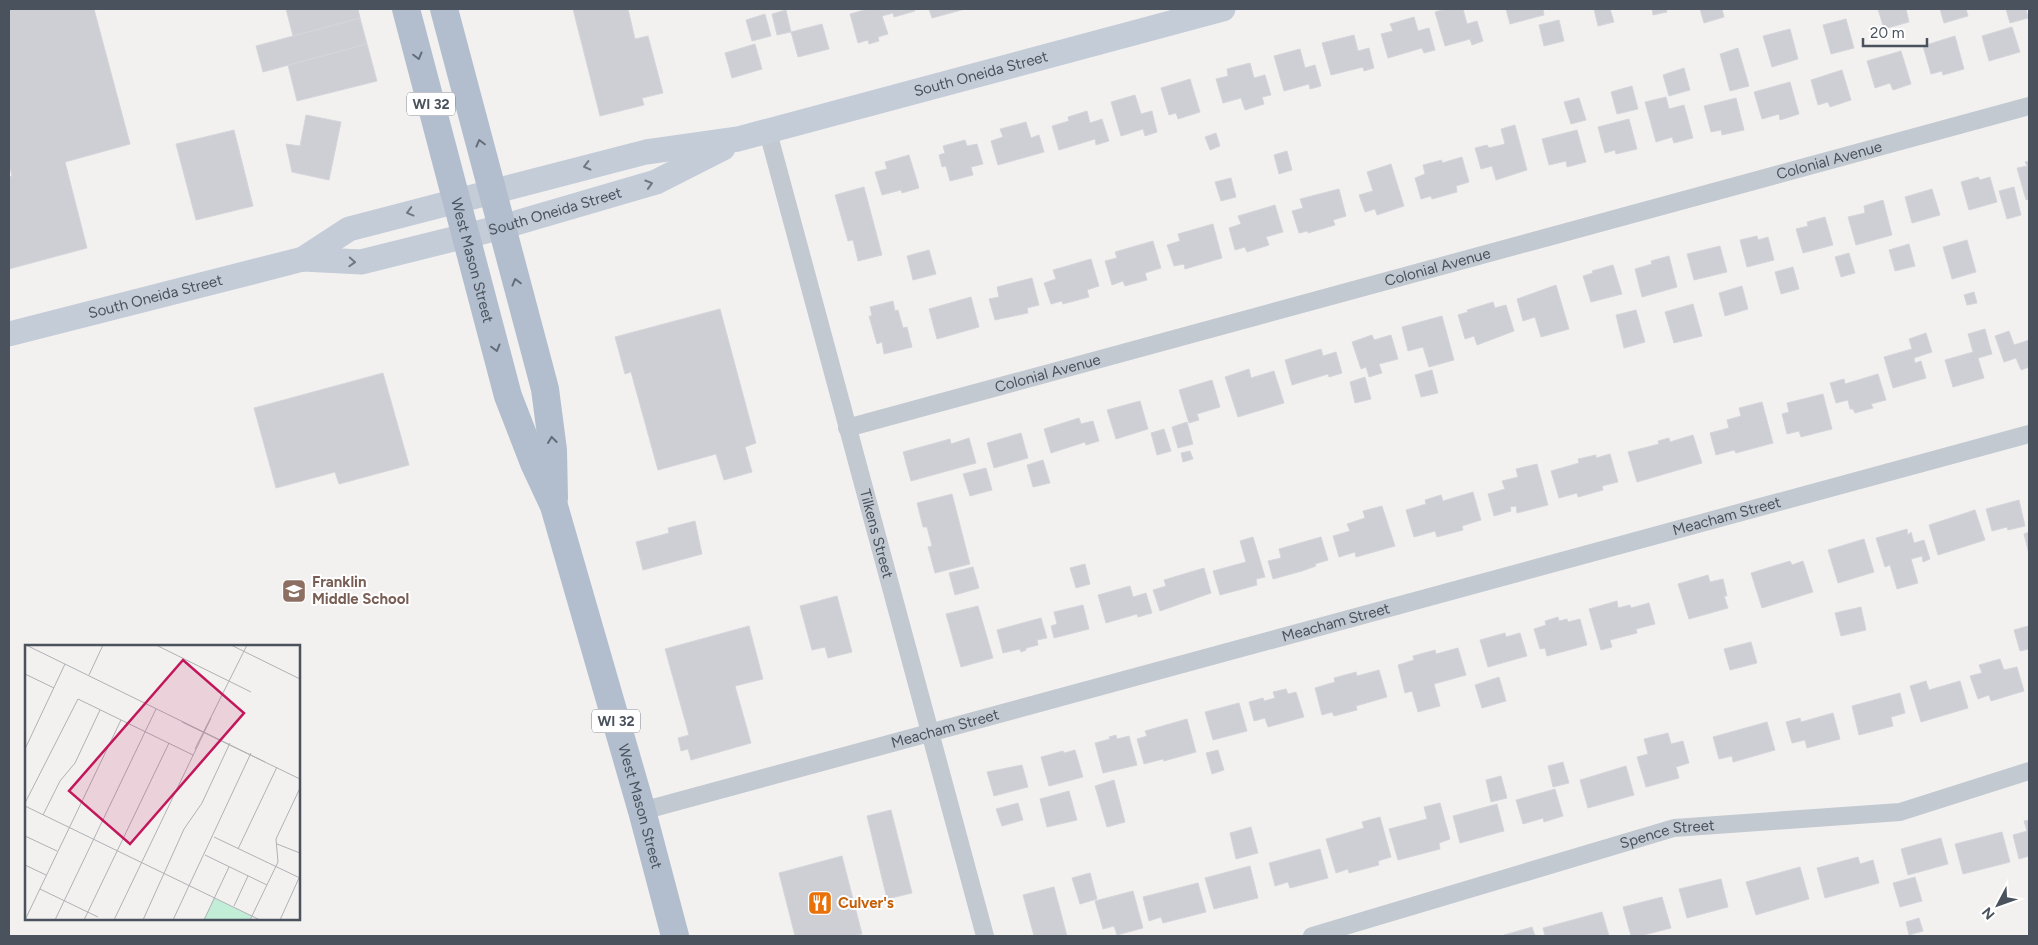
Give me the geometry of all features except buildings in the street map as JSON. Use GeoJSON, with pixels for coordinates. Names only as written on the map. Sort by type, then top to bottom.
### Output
{"type":"FeatureCollection","features":[{"type":"Feature","properties":{"kind":"main road","name":"West Mason Street"},"geometry":{"type":"LineString","coordinates":[[406,9],[508,396],[534,463],[554,506],[642,812],[675,936]]}},
{"type":"Feature","properties":{"kind":"main road","name":"West Mason Street"},"geometry":{"type":"LineString","coordinates":[[444,9],[545,389],[554,450],[554,506]]}},
{"type":"Feature","properties":{"kind":"street","name":"South Oneida Street"},"geometry":{"type":"LineString","coordinates":[[303,259],[349,228],[646,152],[738,140],[1223,9]]}},
{"type":"Feature","properties":{"kind":"street","name":"Colonial Avenue"},"geometry":{"type":"LineString","coordinates":[[848,428],[2029,106]]}},
{"type":"Feature","properties":{"kind":"street","name":"Tilkens Street"},"geometry":{"type":"LineString","coordinates":[[768,132],[985,936]]}},
{"type":"Feature","properties":{"kind":"street","name":"South Oneida Street"},"geometry":{"type":"LineString","coordinates":[[9,334],[303,259],[361,262],[502,227],[656,182],[738,140]]}},
{"type":"Feature","properties":{"kind":"street","name":"Meacham Street"},"geometry":{"type":"LineString","coordinates":[[642,812],[2029,434]]}},
{"type":"Feature","properties":{"kind":"street","name":"Spence Street"},"geometry":{"type":"LineString","coordinates":[[1312,936],[1674,828],[1900,812],[2029,770]]}},
{"type":"Feature","properties":{"kind":"place","name":"Franklin Middle School"},"geometry":{"type":"Point","coordinates":[294,591]}},
{"type":"Feature","properties":{"kind":"place","name":"Culver's"},"geometry":{"type":"Point","coordinates":[820,903]}}]}
